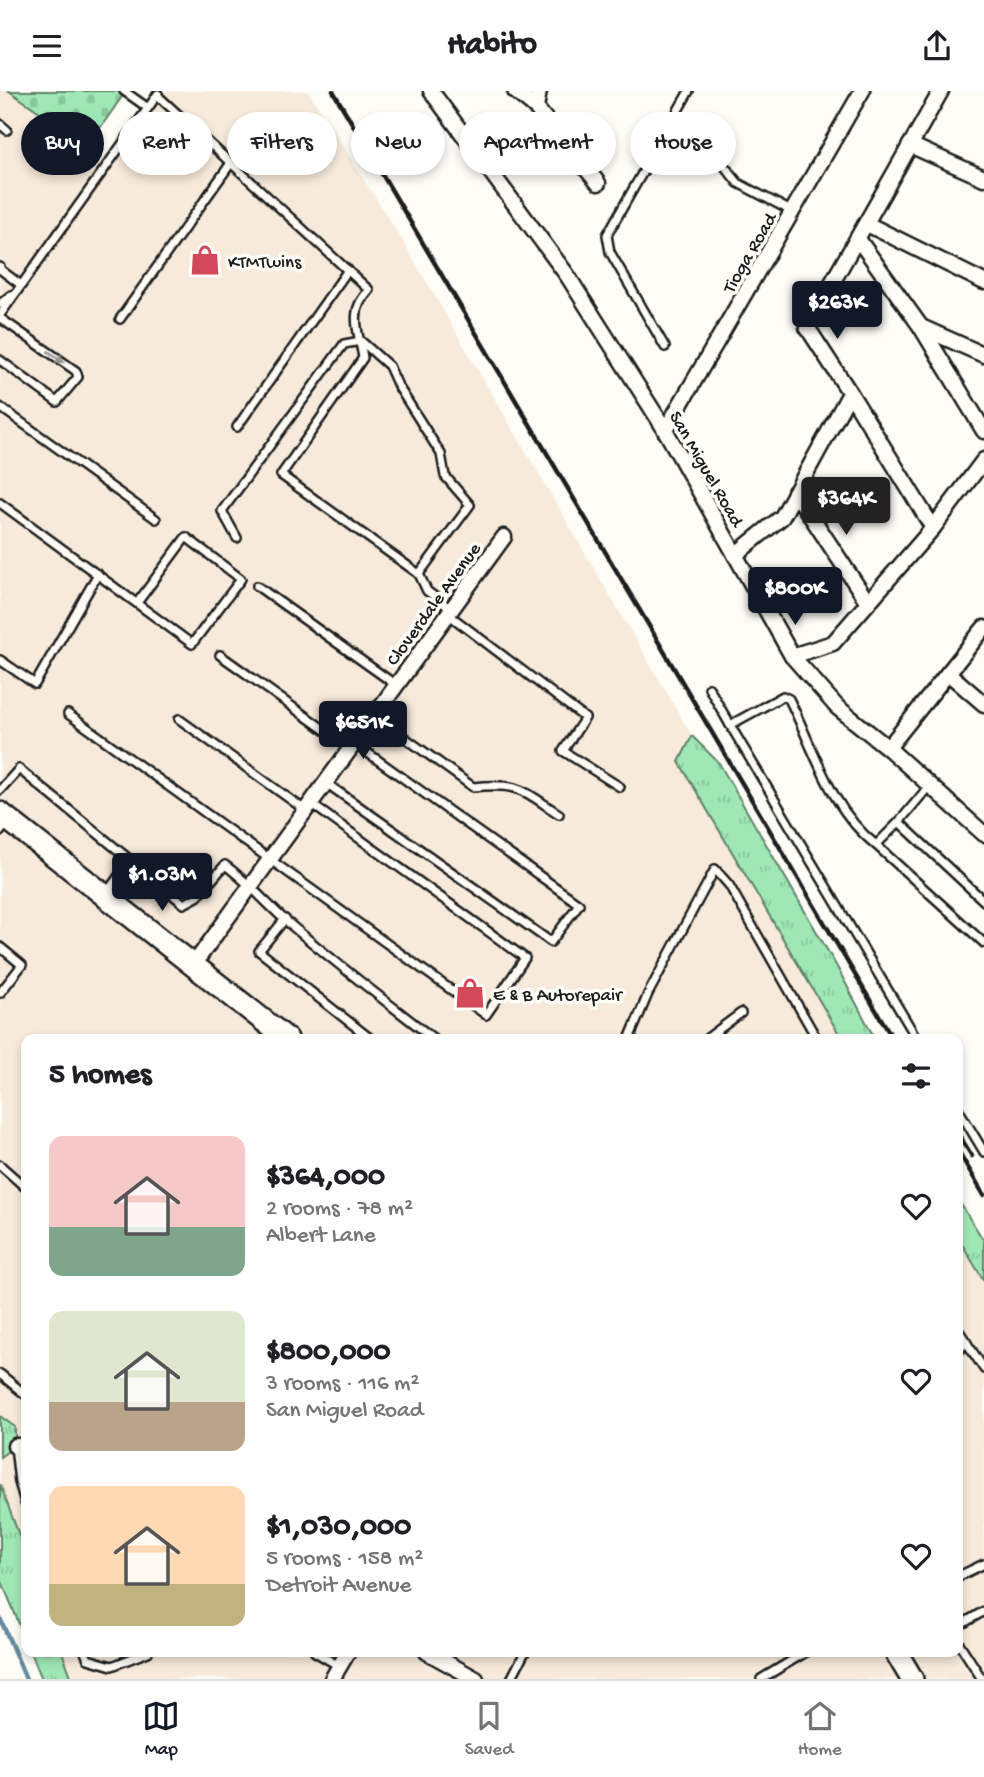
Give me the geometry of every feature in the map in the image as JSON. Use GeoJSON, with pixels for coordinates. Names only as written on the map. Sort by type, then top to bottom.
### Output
{"type":"FeatureCollection","features":[{"type":"Feature","properties":{"kind":"street","name":"San Miguel Road"},"geometry":{"type":"LineString","coordinates":[[431,91],[567,275],[665,431],[792,656],[837,707],[888,748],[984,834]]}},
{"type":"Feature","properties":{"kind":"street"},"geometry":{"type":"LineString","coordinates":[[515,91],[536,108],[598,183]]}},
{"type":"Feature","properties":{"kind":"street"},"geometry":{"type":"LineString","coordinates":[[536,108],[539,91]]}},
{"type":"Feature","properties":{"kind":"street","name":"Tioga Road"},"geometry":{"type":"LineString","coordinates":[[665,431],[862,91]]}},
{"type":"Feature","properties":{"kind":"street"},"geometry":{"type":"LineString","coordinates":[[933,528],[807,327],[941,91]]}},
{"type":"Feature","properties":{"kind":"street"},"geometry":{"type":"LineString","coordinates":[[911,145],[984,178]]}},
{"type":"Feature","properties":{"kind":"street"},"geometry":{"type":"LineString","coordinates":[[867,224],[984,282]]}},
{"type":"Feature","properties":{"kind":"street"},"geometry":{"type":"LineString","coordinates":[[858,239],[921,327],[984,431]]}},
{"type":"Feature","properties":{"kind":"street"},"geometry":{"type":"LineString","coordinates":[[921,327],[984,355]]}},
{"type":"Feature","properties":{"kind":"street"},"geometry":{"type":"LineString","coordinates":[[736,555],[782,517],[850,393]]}},
{"type":"Feature","properties":{"kind":"street"},"geometry":{"type":"LineString","coordinates":[[792,656],[833,643],[933,528],[984,460]]}},
{"type":"Feature","properties":{"kind":"street"},"geometry":{"type":"LineString","coordinates":[[795,492],[867,601]]}},
{"type":"Feature","properties":{"kind":"street","name":"Cloverdale Avenue"},"geometry":{"type":"LineString","coordinates":[[194,964],[504,537]]}},
{"type":"Feature","properties":{"kind":"street"},"geometry":{"type":"LineString","coordinates":[[888,748],[984,628]]}},
{"type":"Feature","properties":{"kind":"street"},"geometry":{"type":"LineString","coordinates":[[948,673],[984,704]]}},
{"type":"Feature","properties":{"kind":"street"},"geometry":{"type":"LineString","coordinates":[[3,822],[105,895],[281,1034]]}},
{"type":"Feature","properties":{"kind":"street"},"geometry":{"type":"LineString","coordinates":[[336,1673],[345,1657]]}},
{"type":"Feature","properties":{"kind":"street"},"geometry":{"type":"LineString","coordinates":[[436,1657],[475,1679]]}},
{"type":"Feature","properties":{"kind":"lane"},"geometry":{"type":"LineString","coordinates":[[124,91],[148,108]]}},
{"type":"Feature","properties":{"kind":"lane"},"geometry":{"type":"LineString","coordinates":[[677,112],[689,91]]}},
{"type":"Feature","properties":{"kind":"lane"},"geometry":{"type":"LineString","coordinates":[[0,360],[57,402],[78,377],[76,371],[0,317],[158,93],[227,159]]}},
{"type":"Feature","properties":{"kind":"lane"},"geometry":{"type":"LineString","coordinates":[[0,124],[7,130]]}},
{"type":"Feature","properties":{"kind":"lane"},"geometry":{"type":"LineString","coordinates":[[120,319],[227,169]]}},
{"type":"Feature","properties":{"kind":"lane"},"geometry":{"type":"LineString","coordinates":[[244,175],[369,290],[358,306],[358,328],[363,358],[281,475],[419,574],[427,591],[449,611],[585,718],[562,751],[620,787]]}},
{"type":"Feature","properties":{"kind":"lane"},"geometry":{"type":"LineString","coordinates":[[641,175],[607,235],[610,252],[666,347]]}},
{"type":"Feature","properties":{"kind":"lane"},"geometry":{"type":"LineString","coordinates":[[731,175],[737,183],[793,212]]}},
{"type":"Feature","properties":{"kind":"lane"},"geometry":{"type":"LineString","coordinates":[[0,267],[19,288]]}},
{"type":"Feature","properties":{"kind":"lane"},"geometry":{"type":"LineString","coordinates":[[237,427],[348,270]]}},
{"type":"Feature","properties":{"kind":"lane"},"geometry":{"type":"LineString","coordinates":[[0,304],[19,288]]}},
{"type":"Feature","properties":{"kind":"lane"},"geometry":{"type":"LineString","coordinates":[[237,538],[222,511],[344,344],[361,341]]}},
{"type":"Feature","properties":{"kind":"lane"},"geometry":{"type":"LineString","coordinates":[[361,341],[389,366],[398,386],[441,454],[445,476],[470,505],[419,574]]}},
{"type":"Feature","properties":{"kind":"lane"},"geometry":{"type":"LineString","coordinates":[[0,407],[156,519]]}},
{"type":"Feature","properties":{"kind":"lane"},"geometry":{"type":"LineString","coordinates":[[0,503],[192,645],[241,579],[186,537],[137,603]]}},
{"type":"Feature","properties":{"kind":"lane"},"geometry":{"type":"LineString","coordinates":[[0,660],[35,684],[98,574]]}},
{"type":"Feature","properties":{"kind":"lane"},"geometry":{"type":"LineString","coordinates":[[257,586],[396,685]]}},
{"type":"Feature","properties":{"kind":"lane"},"geometry":{"type":"LineString","coordinates":[[219,655],[579,904],[551,942],[326,782]]}},
{"type":"Feature","properties":{"kind":"lane"},"geometry":{"type":"LineString","coordinates":[[709,688],[914,1034]]}},
{"type":"Feature","properties":{"kind":"lane"},"geometry":{"type":"LineString","coordinates":[[730,725],[783,696],[789,699],[834,796],[863,835],[984,943]]}},
{"type":"Feature","properties":{"kind":"lane"},"geometry":{"type":"LineString","coordinates":[[68,714],[486,1015],[525,958],[179,719]]}},
{"type":"Feature","properties":{"kind":"lane"},"geometry":{"type":"LineString","coordinates":[[374,715],[472,787],[504,785],[519,788],[559,814]]}},
{"type":"Feature","properties":{"kind":"lane"},"geometry":{"type":"LineString","coordinates":[[0,790],[19,769],[184,904],[197,897],[225,865],[243,878],[249,887],[285,919],[428,1034]]}},
{"type":"Feature","properties":{"kind":"lane"},"geometry":{"type":"LineString","coordinates":[[876,845],[930,785]]}},
{"type":"Feature","properties":{"kind":"lane"},"geometry":{"type":"LineString","coordinates":[[899,822],[984,901]]}},
{"type":"Feature","properties":{"kind":"lane"},"geometry":{"type":"LineString","coordinates":[[105,895],[130,860]]}},
{"type":"Feature","properties":{"kind":"lane"},"geometry":{"type":"LineString","coordinates":[[631,1034],[648,994],[715,870],[729,885],[814,1034]]}},
{"type":"Feature","properties":{"kind":"lane"},"geometry":{"type":"LineString","coordinates":[[285,919],[259,951],[365,1034]]}},
{"type":"Feature","properties":{"kind":"lane"},"geometry":{"type":"LineString","coordinates":[[0,947],[22,965],[0,993]]}},
{"type":"Feature","properties":{"kind":"lane"},"geometry":{"type":"LineString","coordinates":[[713,1034],[741,1013]]}},
{"type":"Feature","properties":{"kind":"lane"},"geometry":{"type":"LineString","coordinates":[[963,1117],[984,1152]]}},
{"type":"Feature","properties":{"kind":"lane"},"geometry":{"type":"LineString","coordinates":[[0,1165],[21,1184]]}},
{"type":"Feature","properties":{"kind":"lane"},"geometry":{"type":"LineString","coordinates":[[963,1337],[984,1369]]}},
{"type":"Feature","properties":{"kind":"lane"},"geometry":{"type":"LineString","coordinates":[[963,1345],[966,1341]]}},
{"type":"Feature","properties":{"kind":"lane"},"geometry":{"type":"LineString","coordinates":[[0,1374],[21,1391]]}},
{"type":"Feature","properties":{"kind":"lane"},"geometry":{"type":"LineString","coordinates":[[21,1446],[21,1489]]}},
{"type":"Feature","properties":{"kind":"lane"},"geometry":{"type":"LineString","coordinates":[[963,1574],[984,1564]]}},
{"type":"Feature","properties":{"kind":"lane"},"geometry":{"type":"LineString","coordinates":[[963,1623],[984,1611]]}},
{"type":"Feature","properties":{"kind":"lane"},"geometry":{"type":"LineString","coordinates":[[963,1649],[982,1679]]}},
{"type":"Feature","properties":{"kind":"lane"},"geometry":{"type":"LineString","coordinates":[[87,1657],[112,1666],[135,1657]]}},
{"type":"Feature","properties":{"kind":"lane"},"geometry":{"type":"LineString","coordinates":[[320,1657],[336,1673]]}},
{"type":"Feature","properties":{"kind":"lane"},"geometry":{"type":"LineString","coordinates":[[511,1679],[522,1657]]}},
{"type":"Feature","properties":{"kind":"lane"},"geometry":{"type":"LineString","coordinates":[[761,1679],[798,1657]]}},
{"type":"Feature","properties":{"kind":"shaded area"},"geometry":{"type":"Polygon","coordinates":[[[0,91],[9,91],[39,112],[21,112],[21,175],[104,175],[104,158],[108,161],[118,147],[118,175],[213,175],[213,112],[144,112],[159,91],[308,91],[321,112],[227,112],[227,175],[337,175],[337,137],[351,159],[351,175],[361,175],[402,240],[692,736],[679,762],[839,1034],[21,1034],[21,1541],[0,1484],[0,1457],[15,1446],[15,1427],[0,1416],[0,315],[15,293],[0,304],[0,91]]]}},
{"type":"Feature","properties":{"kind":"shaded area"},"geometry":{"type":"Polygon","coordinates":[[[963,1246],[984,1281],[984,1679],[72,1679],[64,1657],[963,1657],[963,1246]]]}},
{"type":"Feature","properties":{"kind":"green space"},"geometry":{"type":"Polygon","coordinates":[[[9,91],[126,91],[104,122],[104,112],[40,112],[9,91]]]}},
{"type":"Feature","properties":{"kind":"green space"},"geometry":{"type":"Polygon","coordinates":[[[692,736],[719,763],[837,967],[872,1034],[839,1034],[679,762],[692,736]]]}},
{"type":"Feature","properties":{"kind":"green space"},"geometry":{"type":"Polygon","coordinates":[[[963,1208],[984,1241],[984,1281],[963,1246],[963,1208]]]}},
{"type":"Feature","properties":{"kind":"green space"},"geometry":{"type":"Polygon","coordinates":[[[0,1416],[15,1427],[15,1446],[0,1457],[0,1416]]]}},
{"type":"Feature","properties":{"kind":"green space"},"geometry":{"type":"Polygon","coordinates":[[[0,1484],[21,1541],[21,1629],[0,1577],[0,1484]]]}},
{"type":"Feature","properties":{"kind":"green space"},"geometry":{"type":"Polygon","coordinates":[[[33,1657],[64,1657],[72,1679],[42,1679],[33,1657]]]}},
{"type":"Feature","properties":{"kind":"waterway"},"geometry":{"type":"LineString","coordinates":[[0,1618],[26,1679]]}},
{"type":"Feature","properties":{"kind":"railway"},"geometry":{"type":"LineString","coordinates":[[333,91],[890,1034]]}},
{"type":"Feature","properties":{"kind":"railway"},"geometry":{"type":"LineString","coordinates":[[963,1142],[972,1156]]}},
{"type":"Feature","properties":{"kind":"railway"},"geometry":{"type":"LineString","coordinates":[[963,1159],[984,1195]]}},
{"type":"Feature","properties":{"kind":"place","name":"KTMTwins"},"geometry":{"type":"Point","coordinates":[205,260]}},
{"type":"Feature","properties":{"kind":"place","name":"E & B Autorepair"},"geometry":{"type":"Point","coordinates":[470,993]}}]}
